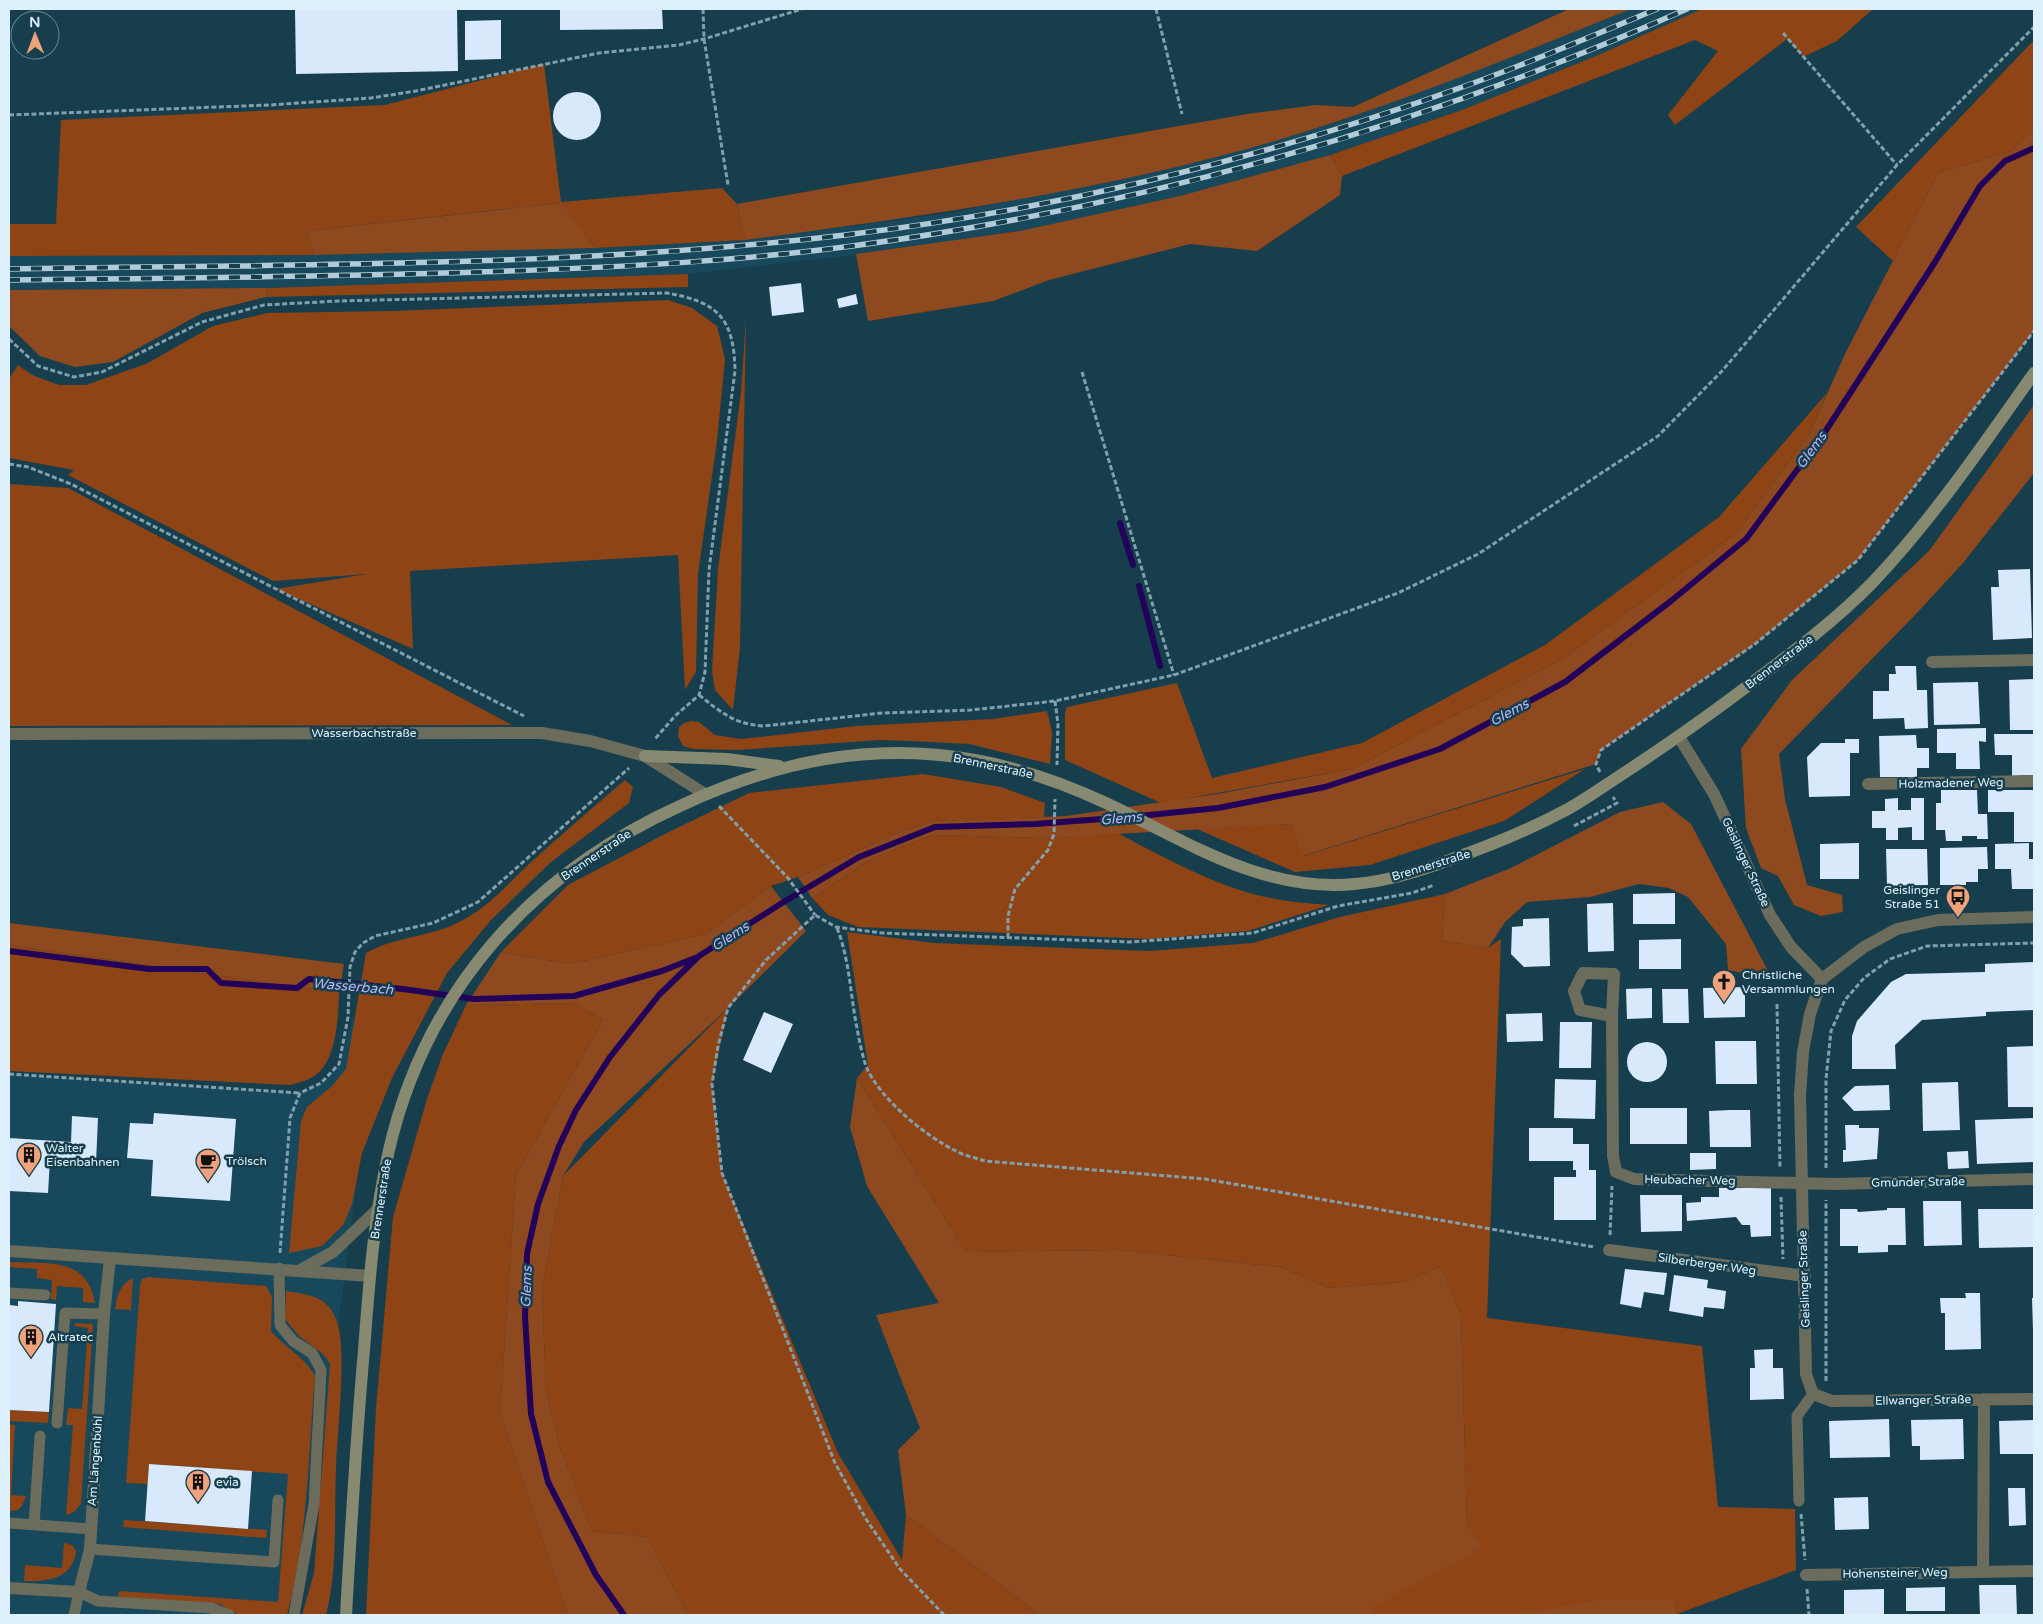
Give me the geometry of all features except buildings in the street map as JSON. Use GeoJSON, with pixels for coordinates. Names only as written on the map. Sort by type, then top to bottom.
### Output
{"type":"FeatureCollection","features":[{"type":"Feature","properties":{"kind":"main road","name":"Brennerstraße"},"geometry":{"type":"LineString","coordinates":[[346,1615],[355,1453],[370,1276],[378,1208],[389,1150],[408,1088],[441,1017],[467,976],[498,936],[522,910],[559,879],[603,847],[656,817],[740,780],[784,766],[824,759],[873,754],[937,755],[978,761],[1037,776],[1100,800],[1218,858],[1264,876],[1313,885],[1355,884],[1425,870],[1520,832],[1571,807],[1679,737],[1830,623],[1870,585],[1913,537],[2034,373]]}},
{"type":"Feature","properties":{"kind":"main road"},"geometry":{"type":"LineString","coordinates":[[645,756],[727,759],[784,766]]}},
{"type":"Feature","properties":{"kind":"street"},"geometry":{"type":"LineString","coordinates":[[1932,662],[2034,660]]}},
{"type":"Feature","properties":{"kind":"street","name":"Wasserbachstraße"},"geometry":{"type":"LineString","coordinates":[[9,734],[542,733],[590,741],[645,756],[705,794]]}},
{"type":"Feature","properties":{"kind":"street","name":"Geislinger Straße"},"geometry":{"type":"LineString","coordinates":[[1679,737],[1714,794],[1770,915],[1791,947],[1822,979],[1810,1014],[1803,1052],[1800,1095],[1806,1374],[1814,1394]]}},
{"type":"Feature","properties":{"kind":"street","name":"Holzmadener Weg"},"geometry":{"type":"LineString","coordinates":[[1868,784],[2034,782]]}},
{"type":"Feature","properties":{"kind":"street"},"geometry":{"type":"LineString","coordinates":[[1822,979],[1864,947],[1897,929],[1938,920],[2034,917]]}},
{"type":"Feature","properties":{"kind":"street"},"geometry":{"type":"LineString","coordinates":[[1612,1016],[1613,1156],[1616,1172]]}},
{"type":"Feature","properties":{"kind":"street","name":"Heubacher Weg"},"geometry":{"type":"LineString","coordinates":[[1616,1172],[1634,1179],[1801,1182]]}},
{"type":"Feature","properties":{"kind":"street","name":"Gmünder Straße"},"geometry":{"type":"LineString","coordinates":[[1801,1182],[1835,1184],[2034,1179]]}},
{"type":"Feature","properties":{"kind":"street"},"geometry":{"type":"LineString","coordinates":[[300,1270],[333,1252],[378,1208]]}},
{"type":"Feature","properties":{"kind":"street","name":"Silberberger Weg"},"geometry":{"type":"LineString","coordinates":[[1610,1250],[1783,1275],[1805,1276]]}},
{"type":"Feature","properties":{"kind":"street"},"geometry":{"type":"LineString","coordinates":[[9,1251],[110,1259],[279,1268],[370,1276]]}},
{"type":"Feature","properties":{"kind":"street","name":"Am Längenbühl"},"geometry":{"type":"LineString","coordinates":[[79,1592],[90,1549],[104,1314],[110,1259]]}},
{"type":"Feature","properties":{"kind":"street","name":"Ellwanger Straße"},"geometry":{"type":"LineString","coordinates":[[1814,1394],[1832,1401],[2034,1399]]}},
{"type":"Feature","properties":{"kind":"street"},"geometry":{"type":"LineString","coordinates":[[1983,1572],[1984,1400]]}},
{"type":"Feature","properties":{"kind":"street","name":"Hohensteiner Weg"},"geometry":{"type":"LineString","coordinates":[[1806,1575],[2034,1571]]}},
{"type":"Feature","properties":{"kind":"street"},"geometry":{"type":"LineString","coordinates":[[9,1588],[79,1592]]}},
{"type":"Feature","properties":{"kind":"lane"},"geometry":{"type":"LineString","coordinates":[[279,1268],[280,1325],[293,1340],[312,1353],[321,1370],[314,1504],[294,1615]]}},
{"type":"Feature","properties":{"kind":"lane"},"geometry":{"type":"LineString","coordinates":[[9,1294],[45,1295]]}},
{"type":"Feature","properties":{"kind":"lane"},"geometry":{"type":"LineString","coordinates":[[57,1423],[64,1312],[104,1314]]}},
{"type":"Feature","properties":{"kind":"lane"},"geometry":{"type":"LineString","coordinates":[[1799,1501],[1797,1416],[1814,1394]]}},
{"type":"Feature","properties":{"kind":"lane"},"geometry":{"type":"LineString","coordinates":[[34,1525],[40,1436]]}},
{"type":"Feature","properties":{"kind":"lane"},"geometry":{"type":"LineString","coordinates":[[90,1549],[274,1562],[278,1500]]}},
{"type":"Feature","properties":{"kind":"lane"},"geometry":{"type":"LineString","coordinates":[[9,1523],[91,1529]]}},
{"type":"Feature","properties":{"kind":"lane"},"geometry":{"type":"LineString","coordinates":[[74,1615],[79,1592],[98,1601],[212,1608],[229,1615]]}},
{"type":"Feature","properties":{"kind":"path"},"geometry":{"type":"LineString","coordinates":[[703,9],[704,39],[728,184]]}},
{"type":"Feature","properties":{"kind":"path"},"geometry":{"type":"LineString","coordinates":[[9,115],[270,105],[371,98],[416,91],[599,53],[678,45],[802,9]]}},
{"type":"Feature","properties":{"kind":"path"},"geometry":{"type":"LineString","coordinates":[[1156,9],[1182,114]]}},
{"type":"Feature","properties":{"kind":"path"},"geometry":{"type":"LineString","coordinates":[[699,696],[729,719],[746,725],[764,726],[882,713],[971,710],[1055,701],[1174,675],[1398,592],[1470,558],[1634,454],[1658,436],[1722,371],[1897,165],[2034,27]]}},
{"type":"Feature","properties":{"kind":"path"},"geometry":{"type":"LineString","coordinates":[[1783,33],[1897,165]]}},
{"type":"Feature","properties":{"kind":"path"},"geometry":{"type":"LineString","coordinates":[[9,339],[38,366],[74,376],[102,372],[202,322],[264,305],[338,301],[667,292],[708,304],[726,322],[735,351],[735,371],[709,570],[705,672],[699,696],[675,716],[654,739],[645,756],[621,774],[478,902],[434,923],[376,936],[363,943],[355,952],[350,967],[348,1017],[340,1064],[321,1083],[300,1092],[9,1074]]}},
{"type":"Feature","properties":{"kind":"path"},"geometry":{"type":"LineString","coordinates":[[1606,785],[1596,764],[1601,750],[1755,644],[1858,560],[2034,330]]}},
{"type":"Feature","properties":{"kind":"path"},"geometry":{"type":"LineString","coordinates":[[1082,372],[1174,675]]}},
{"type":"Feature","properties":{"kind":"path"},"geometry":{"type":"LineString","coordinates":[[9,464],[28,467],[71,484],[526,717],[542,733]]}},
{"type":"Feature","properties":{"kind":"path"},"geometry":{"type":"LineString","coordinates":[[1055,701],[1058,724],[1056,774]]}},
{"type":"Feature","properties":{"kind":"path"},"geometry":{"type":"LineString","coordinates":[[705,794],[729,815],[788,878],[816,915],[836,927],[937,937],[1008,938],[1008,916],[1015,889],[1048,850],[1054,834],[1055,794]]}},
{"type":"Feature","properties":{"kind":"path"},"geometry":{"type":"LineString","coordinates":[[816,915],[766,960],[728,1008],[718,1046],[712,1084],[722,1173],[835,1462],[866,1519],[900,1569],[944,1615]]}},
{"type":"Feature","properties":{"kind":"path"},"geometry":{"type":"LineString","coordinates":[[836,927],[842,942],[852,983],[857,1028],[866,1066],[886,1098],[913,1122],[956,1151],[985,1161],[1205,1179],[1610,1250],[1611,1189],[1616,1172]]}},
{"type":"Feature","properties":{"kind":"path"},"geometry":{"type":"LineString","coordinates":[[1826,1176],[1826,1079],[1831,1031],[1845,1000],[1858,986],[1890,959],[1927,946],[2034,943]]}},
{"type":"Feature","properties":{"kind":"path"},"geometry":{"type":"LineString","coordinates":[[1777,1004],[1783,1275]]}},
{"type":"Feature","properties":{"kind":"path"},"geometry":{"type":"LineString","coordinates":[[279,1268],[290,1118],[300,1092]]}},
{"type":"Feature","properties":{"kind":"path"},"geometry":{"type":"LineString","coordinates":[[1814,1394],[1826,1380],[1826,1196]]}},
{"type":"Feature","properties":{"kind":"path"},"geometry":{"type":"LineString","coordinates":[[1799,1501],[1809,1615]]}},
{"type":"Feature","properties":{"kind":"shaded area"},"geometry":{"type":"Polygon","coordinates":[[[1569,9],[1631,9],[1412,95],[1266,144],[1118,180],[1044,195],[969,208],[745,240],[737,204],[1247,114],[1316,105],[1353,107],[1569,9]]]}},
{"type":"Feature","properties":{"kind":"shaded area"},"geometry":{"type":"Polygon","coordinates":[[[1631,9],[1702,9],[1596,56],[1462,110],[1330,155],[1180,196],[1020,231],[879,252],[688,274],[267,288],[9,290],[9,256],[314,255],[595,248],[745,240],[950,213],[1212,158],[1337,122],[1537,47],[1631,9]]]}},
{"type":"Feature","properties":{"kind":"shaded area"},"geometry":{"type":"Polygon","coordinates":[[[1702,9],[1873,9],[1837,41],[1803,57],[1787,39],[1675,125],[1668,115],[1718,51],[1695,40],[1342,176],[1330,155],[1462,110],[1596,56],[1702,9]]]}},
{"type":"Feature","properties":{"kind":"shaded area"},"geometry":{"type":"Polygon","coordinates":[[[2034,40],[2034,129],[2011,151],[1938,173],[1893,261],[1856,227],[2034,40]]]}},
{"type":"Feature","properties":{"kind":"shaded area"},"geometry":{"type":"Polygon","coordinates":[[[544,64],[561,202],[722,188],[737,204],[745,240],[595,248],[560,203],[308,231],[314,255],[9,256],[9,224],[56,224],[61,120],[385,105],[544,64]]]}},
{"type":"Feature","properties":{"kind":"shaded area"},"geometry":{"type":"Polygon","coordinates":[[[2034,129],[2034,331],[1858,560],[1755,644],[1601,750],[1596,764],[1302,856],[1293,824],[1043,838],[932,835],[871,859],[812,898],[798,877],[897,833],[934,821],[1066,816],[1217,794],[1352,769],[1564,658],[1737,533],[1809,434],[1845,354],[1938,173],[2011,151],[2034,129]]]}},
{"type":"Feature","properties":{"kind":"shaded area"},"geometry":{"type":"Polygon","coordinates":[[[1330,155],[1342,176],[1340,195],[1257,251],[1190,244],[1049,280],[993,301],[868,321],[856,254],[1020,231],[1180,196],[1330,155]]]}},
{"type":"Feature","properties":{"kind":"shaded area"},"geometry":{"type":"Polygon","coordinates":[[[561,203],[595,248],[314,255],[308,231],[561,203]]]}},
{"type":"Feature","properties":{"kind":"shaded area"},"geometry":{"type":"Polygon","coordinates":[[[688,274],[688,287],[266,297],[267,288],[688,274]]]}},
{"type":"Feature","properties":{"kind":"shaded area"},"geometry":{"type":"Polygon","coordinates":[[[267,288],[266,297],[202,313],[113,362],[75,367],[40,356],[9,326],[9,290],[267,288]]]}},
{"type":"Feature","properties":{"kind":"shaded area"},"geometry":{"type":"Polygon","coordinates":[[[668,300],[692,308],[717,326],[725,359],[717,441],[698,574],[696,672],[685,690],[678,555],[410,571],[413,649],[276,589],[367,574],[273,581],[68,475],[74,470],[9,458],[9,379],[18,365],[32,375],[59,385],[86,385],[146,364],[213,326],[267,313],[392,311],[668,300]]]}},
{"type":"Feature","properties":{"kind":"shaded area"},"geometry":{"type":"Polygon","coordinates":[[[746,318],[740,647],[733,710],[715,690],[712,671],[718,569],[741,392],[746,318]]]}},
{"type":"Feature","properties":{"kind":"shaded area"},"geometry":{"type":"Polygon","coordinates":[[[1827,393],[1809,434],[1737,533],[1564,658],[1352,769],[1161,803],[1065,760],[1065,713],[1067,707],[1177,683],[1212,778],[1362,743],[1545,645],[1719,517],[1827,393]]]}},
{"type":"Feature","properties":{"kind":"shaded area"},"geometry":{"type":"Polygon","coordinates":[[[2034,405],[2034,473],[1963,563],[1915,615],[1779,754],[1785,799],[1807,885],[1842,895],[1843,912],[1821,916],[1794,905],[1778,876],[1761,868],[1746,828],[1741,749],[1792,680],[1929,551],[2034,405]]]}},
{"type":"Feature","properties":{"kind":"shaded area"},"geometry":{"type":"Polygon","coordinates":[[[9,484],[68,488],[512,725],[9,726],[9,484]]]}},
{"type":"Feature","properties":{"kind":"shaded area"},"geometry":{"type":"Polygon","coordinates":[[[1047,711],[1052,732],[1050,764],[969,744],[880,740],[738,750],[693,749],[683,746],[678,736],[679,727],[691,721],[699,722],[715,735],[741,739],[856,726],[993,719],[1047,711]]]}},
{"type":"Feature","properties":{"kind":"shaded area"},"geometry":{"type":"Polygon","coordinates":[[[1585,769],[1504,821],[1370,865],[1295,872],[1197,829],[1293,824],[1303,856],[1585,769]]]}},
{"type":"Feature","properties":{"kind":"shaded area"},"geometry":{"type":"Polygon","coordinates":[[[923,774],[1001,787],[1045,803],[1044,817],[934,821],[897,833],[798,877],[771,886],[706,934],[570,964],[501,952],[568,885],[661,836],[749,793],[923,774]]]}},
{"type":"Feature","properties":{"kind":"shaded area"},"geometry":{"type":"Polygon","coordinates":[[[625,780],[633,787],[629,803],[551,862],[491,920],[447,973],[392,1078],[362,1153],[352,1204],[344,1224],[322,1246],[289,1253],[301,1121],[307,1107],[332,1086],[346,1069],[366,953],[390,943],[451,926],[472,914],[490,901],[625,780]]]}},
{"type":"Feature","properties":{"kind":"shaded area"},"geometry":{"type":"Polygon","coordinates":[[[1663,802],[1691,824],[1768,971],[1748,974],[1728,970],[1726,944],[1688,897],[1669,888],[1639,884],[1590,897],[1527,902],[1505,922],[1488,948],[1442,941],[1445,894],[1511,868],[1620,812],[1663,802]]]}},
{"type":"Feature","properties":{"kind":"shaded area"},"geometry":{"type":"Polygon","coordinates":[[[1117,833],[1185,868],[1238,890],[1275,899],[1329,905],[1248,931],[1150,939],[858,927],[828,915],[812,898],[871,859],[932,835],[1043,838],[1117,833]]]}},
{"type":"Feature","properties":{"kind":"shaded area"},"geometry":{"type":"Polygon","coordinates":[[[771,886],[806,931],[728,1008],[584,1142],[563,1176],[542,1288],[546,1391],[559,1445],[592,1531],[647,1537],[684,1607],[686,1615],[568,1615],[500,1413],[516,1175],[603,1020],[574,1003],[466,1005],[501,952],[570,964],[706,934],[771,886]]]}},
{"type":"Feature","properties":{"kind":"shaded area"},"geometry":{"type":"Polygon","coordinates":[[[1445,894],[1442,941],[1488,948],[1501,939],[1487,1318],[1702,1346],[1718,1507],[1795,1509],[1796,1570],[1677,1614],[1675,1599],[1518,1615],[1368,1615],[1371,1603],[1467,1525],[1461,1315],[1441,1266],[1405,1282],[1329,1288],[1280,1267],[1120,1250],[966,1252],[857,1078],[868,1065],[847,932],[934,943],[1149,951],[1253,943],[1340,917],[1445,894]]]}},
{"type":"Feature","properties":{"kind":"shaded area"},"geometry":{"type":"Polygon","coordinates":[[[9,923],[344,964],[339,993],[9,945],[9,923]]]}},
{"type":"Feature","properties":{"kind":"shaded area"},"geometry":{"type":"Polygon","coordinates":[[[9,945],[339,993],[338,1016],[331,1053],[318,1073],[307,1080],[290,1085],[9,1071],[9,945]]]}},
{"type":"Feature","properties":{"kind":"shaded area"},"geometry":{"type":"Polygon","coordinates":[[[574,1003],[603,1020],[516,1175],[500,1413],[568,1615],[366,1615],[376,1408],[393,1217],[427,1099],[443,1054],[466,1005],[574,1003]]]}},
{"type":"Feature","properties":{"kind":"shaded area"},"geometry":{"type":"Polygon","coordinates":[[[728,1008],[712,1084],[722,1173],[838,1453],[902,1560],[906,1515],[1040,1615],[686,1615],[684,1607],[647,1537],[592,1531],[559,1445],[546,1391],[542,1288],[563,1176],[728,1008]]]}},
{"type":"Feature","properties":{"kind":"shaded area"},"geometry":{"type":"Polygon","coordinates":[[[354,1013],[360,1155],[340,1312],[329,1419],[308,1498],[299,1561],[287,1615],[9,1615],[9,1074],[300,1093],[321,1083],[339,1064],[354,1013]]]}},
{"type":"Feature","properties":{"kind":"shaded area"},"geometry":{"type":"Polygon","coordinates":[[[857,1078],[966,1252],[1120,1250],[1280,1267],[1329,1288],[1405,1282],[1441,1266],[1461,1315],[1467,1525],[1483,1547],[1374,1607],[1371,1615],[1040,1615],[906,1515],[898,1450],[920,1428],[876,1315],[939,1303],[867,1186],[850,1127],[857,1078]]]}},
{"type":"Feature","properties":{"kind":"shaded area"},"geometry":{"type":"Polygon","coordinates":[[[9,1262],[51,1263],[74,1270],[84,1277],[91,1288],[95,1303],[83,1302],[83,1288],[57,1286],[56,1300],[51,1299],[52,1280],[37,1278],[37,1269],[9,1267],[9,1262]]]}},
{"type":"Feature","properties":{"kind":"shaded area"},"geometry":{"type":"Polygon","coordinates":[[[148,1277],[266,1286],[272,1297],[271,1331],[306,1363],[315,1376],[303,1526],[294,1586],[287,1615],[238,1615],[220,1604],[118,1597],[119,1591],[278,1602],[288,1474],[149,1464],[148,1484],[126,1483],[140,1285],[142,1279],[148,1277]]]}},
{"type":"Feature","properties":{"kind":"shaded area"},"geometry":{"type":"Polygon","coordinates":[[[133,1278],[131,1310],[115,1309],[120,1290],[125,1283],[133,1278]]]}},
{"type":"Feature","properties":{"kind":"shaded area"},"geometry":{"type":"Polygon","coordinates":[[[286,1291],[309,1295],[322,1301],[332,1311],[339,1332],[342,1369],[336,1467],[335,1541],[330,1597],[326,1615],[302,1615],[314,1573],[330,1364],[323,1354],[299,1336],[285,1319],[286,1291]]]}},
{"type":"Feature","properties":{"kind":"shaded area"},"geometry":{"type":"Polygon","coordinates":[[[76,1323],[93,1324],[81,1504],[74,1512],[66,1515],[73,1425],[66,1425],[68,1408],[82,1409],[88,1328],[74,1326],[76,1323]]]}},
{"type":"Feature","properties":{"kind":"shaded area"},"geometry":{"type":"Polygon","coordinates":[[[9,1410],[49,1412],[48,1423],[9,1421],[9,1410]]]}},
{"type":"Feature","properties":{"kind":"shaded area"},"geometry":{"type":"Polygon","coordinates":[[[9,1424],[15,1425],[11,1495],[26,1496],[18,1510],[9,1511],[9,1424]]]}},
{"type":"Feature","properties":{"kind":"shaded area"},"geometry":{"type":"Polygon","coordinates":[[[124,1520],[267,1530],[266,1538],[123,1527],[124,1520]]]}},
{"type":"Feature","properties":{"kind":"shaded area"},"geometry":{"type":"Polygon","coordinates":[[[64,1543],[72,1545],[76,1551],[70,1568],[57,1577],[41,1581],[24,1581],[25,1565],[62,1568],[64,1543]]]}},
{"type":"Feature","properties":{"kind":"shaded area"},"geometry":{"type":"Polygon","coordinates":[[[1606,1599],[1675,1599],[1677,1614],[1514,1615],[1606,1599]]]}},
{"type":"Feature","properties":{"kind":"waterway","name":"Glems"},"geometry":{"type":"LineString","coordinates":[[1139,816],[1218,808],[1325,787],[1440,749],[1565,682],[1671,601],[1746,539],[1823,435],[1935,262],[1980,186],[2005,161],[2034,148]]}},
{"type":"Feature","properties":{"kind":"waterway"},"geometry":{"type":"LineString","coordinates":[[1120,523],[1133,565]]}},
{"type":"Feature","properties":{"kind":"waterway"},"geometry":{"type":"LineString","coordinates":[[1139,586],[1160,666]]}},
{"type":"Feature","properties":{"kind":"waterway","name":"Glems"},"geometry":{"type":"LineString","coordinates":[[624,1615],[596,1575],[548,1482],[531,1414],[525,1317],[527,1254],[538,1204],[559,1146],[576,1110],[610,1057],[659,995],[699,956],[859,857],[935,827],[1035,824],[1129,817]]}},
{"type":"Feature","properties":{"kind":"waterway","name":"Wasserbach"},"geometry":{"type":"LineString","coordinates":[[9,951],[149,969],[207,969],[221,983],[297,988],[309,979],[474,999],[574,996],[662,971],[695,958]]}},
{"type":"Feature","properties":{"kind":"railway"},"geometry":{"type":"LineString","coordinates":[[9,269],[323,265],[637,254],[741,246],[924,224],[1082,196],[1239,158],[1392,111],[1468,85],[1657,9]]}},
{"type":"Feature","properties":{"kind":"railway"},"geometry":{"type":"LineString","coordinates":[[9,280],[384,275],[638,265],[809,251],[961,230],[1068,209],[1174,185],[1278,158],[1382,126],[1484,91],[1586,52],[1687,9]]}},
{"type":"Feature","properties":{"kind":"place","name":"Geislinger Straße 51"},"geometry":{"type":"Point","coordinates":[1958,918]}},
{"type":"Feature","properties":{"kind":"place","name":"Christliche Versammlungen"},"geometry":{"type":"Point","coordinates":[1724,1003]}},
{"type":"Feature","properties":{"kind":"place","name":"Walter Eisenbahnen"},"geometry":{"type":"Point","coordinates":[29,1176]}},
{"type":"Feature","properties":{"kind":"place","name":"Trölsch"},"geometry":{"type":"Point","coordinates":[208,1182]}},
{"type":"Feature","properties":{"kind":"place","name":"Altratec"},"geometry":{"type":"Point","coordinates":[31,1358]}},
{"type":"Feature","properties":{"kind":"place","name":"evia"},"geometry":{"type":"Point","coordinates":[198,1503]}}]}
